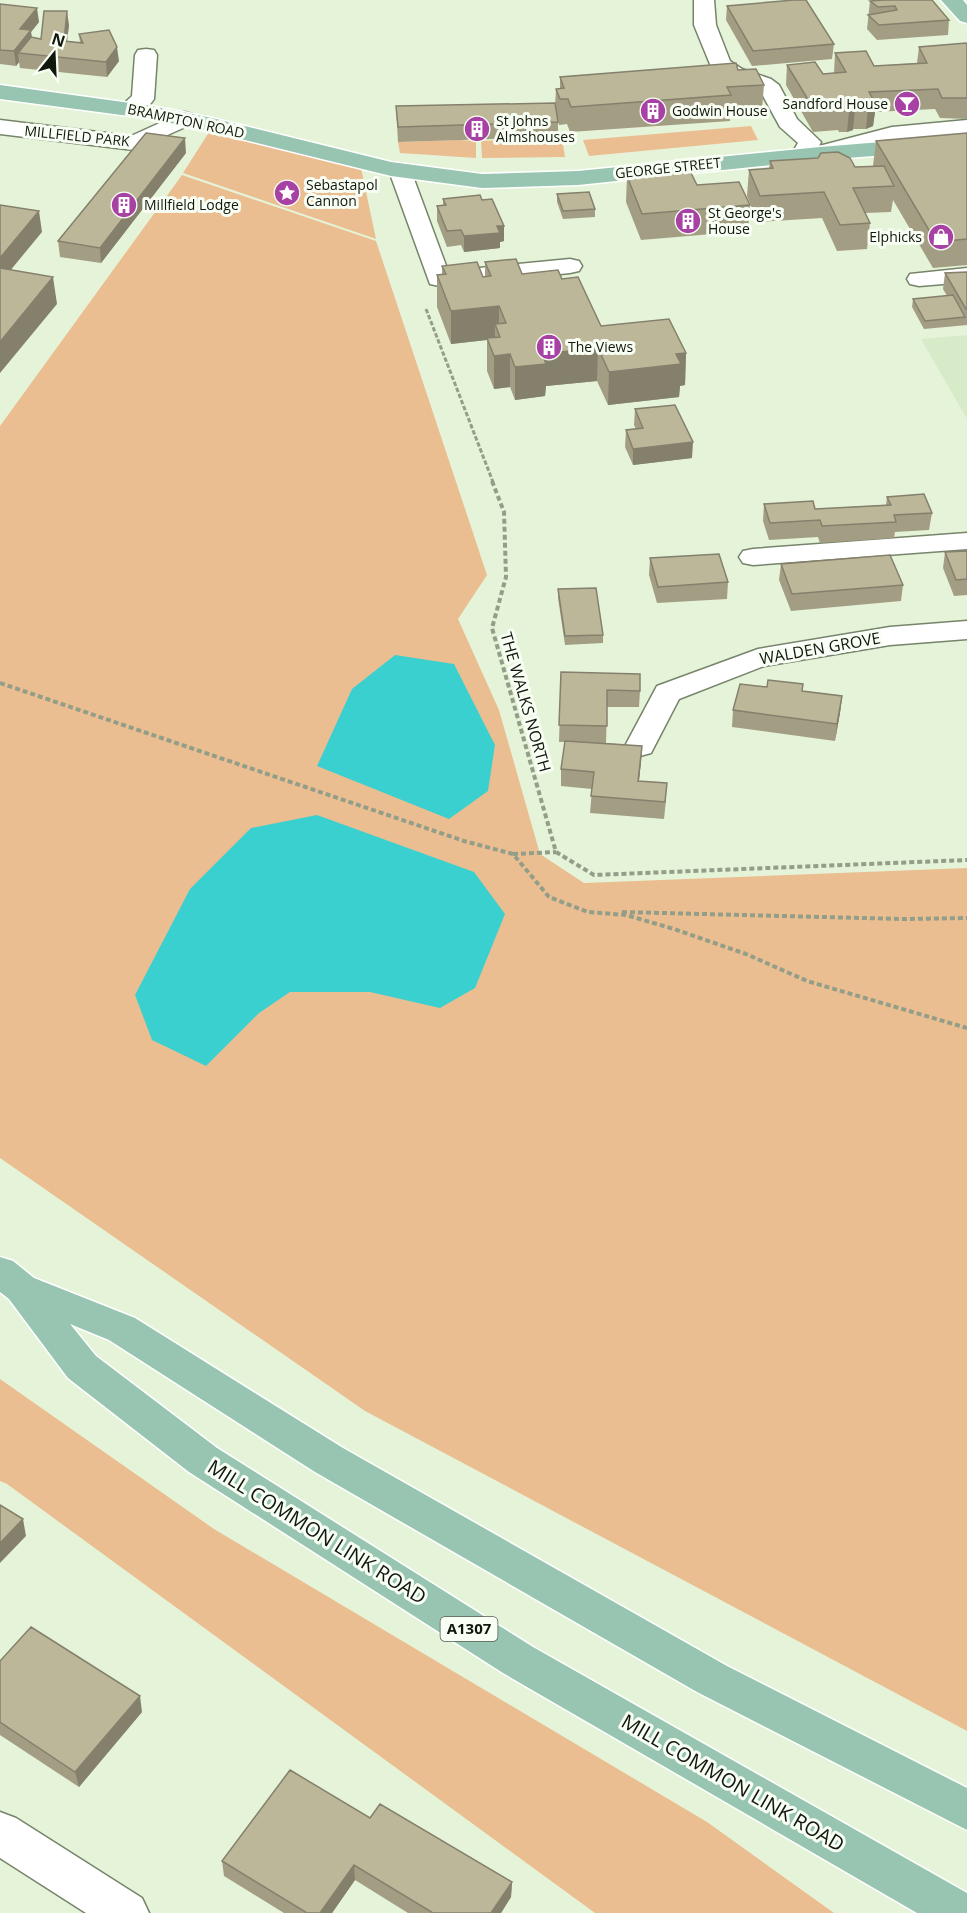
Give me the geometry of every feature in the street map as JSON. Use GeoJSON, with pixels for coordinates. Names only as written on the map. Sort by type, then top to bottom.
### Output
{"type":"FeatureCollection","features":[{"type":"Feature","properties":{"kind":"main road"},"geometry":{"type":"LineString","coordinates":[[951,0],[967,17]]}},
{"type":"Feature","properties":{"kind":"main road","name":"BRAMPTON ROAD"},"geometry":{"type":"LineString","coordinates":[[0,92],[130,108],[240,131],[370,165]]}},
{"type":"Feature","properties":{"kind":"main road","name":"GEORGE STREET"},"geometry":{"type":"LineString","coordinates":[[370,165],[483,181],[528,181],[963,138]]}},
{"type":"Feature","properties":{"kind":"main road","name":"MILL COMMON LINK ROAD"},"geometry":{"type":"LineString","coordinates":[[11,1280],[122,1329],[329,1460],[712,1680],[967,1810]]}},
{"type":"Feature","properties":{"kind":"main road","name":"MILL COMMON LINK ROAD"},"geometry":{"type":"LineString","coordinates":[[11,1280],[82,1367],[203,1460],[518,1660],[959,1913]]}},
{"type":"Feature","properties":{"kind":"street"},"geometry":{"type":"LineString","coordinates":[[704,0],[705,26],[720,64],[734,74],[763,84],[771,90],[788,122],[810,142],[811,154]]}},
{"type":"Feature","properties":{"kind":"street"},"geometry":{"type":"LineString","coordinates":[[130,108],[143,99],[146,55]]}},
{"type":"Feature","properties":{"kind":"street","name":"MILLFIELD PARK"},"geometry":{"type":"LineString","coordinates":[[0,127],[134,143],[184,119]]}},
{"type":"Feature","properties":{"kind":"street"},"geometry":{"type":"LineString","coordinates":[[400,171],[439,279],[570,266]]}},
{"type":"Feature","properties":{"kind":"street"},"geometry":{"type":"LineString","coordinates":[[919,279],[967,275]]}},
{"type":"Feature","properties":{"kind":"street"},"geometry":{"type":"LineString","coordinates":[[753,557],[967,541]]}},
{"type":"Feature","properties":{"kind":"street","name":"WALDEN GROVE"},"geometry":{"type":"LineString","coordinates":[[640,746],[667,693],[758,658],[890,636],[967,630]]}},
{"type":"Feature","properties":{"kind":"street"},"geometry":{"type":"LineString","coordinates":[[0,1833],[126,1913]]}},
{"type":"Feature","properties":{"kind":"path","name":"THE WALKS NORTH"},"geometry":{"type":"LineString","coordinates":[[426,309],[504,512],[506,577],[492,628],[556,852]]}},
{"type":"Feature","properties":{"kind":"path"},"geometry":{"type":"LineString","coordinates":[[0,683],[464,840],[513,854],[556,852],[594,875],[967,861]]}},
{"type":"Feature","properties":{"kind":"path"},"geometry":{"type":"LineString","coordinates":[[540,854],[556,852]]}},
{"type":"Feature","properties":{"kind":"path"},"geometry":{"type":"LineString","coordinates":[[513,854],[549,897],[588,912],[626,915],[674,929],[746,954],[807,981],[967,1028]]}},
{"type":"Feature","properties":{"kind":"path"},"geometry":{"type":"LineString","coordinates":[[588,912],[903,919],[967,918]]}},
{"type":"Feature","properties":{"kind":"shaded area"},"geometry":{"type":"Polygon","coordinates":[[[751,126],[758,140],[589,156],[583,140],[751,126]]]}},
{"type":"Feature","properties":{"kind":"shaded area"},"geometry":{"type":"Polygon","coordinates":[[[211,129],[361,168],[376,239],[183,173],[211,129]]]}},
{"type":"Feature","properties":{"kind":"shaded area"},"geometry":{"type":"Polygon","coordinates":[[[558,137],[562,139],[565,157],[482,158],[481,141],[558,137]]]}},
{"type":"Feature","properties":{"kind":"shaded area"},"geometry":{"type":"Polygon","coordinates":[[[476,141],[476,158],[400,153],[398,142],[476,141]]]}},
{"type":"Feature","properties":{"kind":"shaded area"},"geometry":{"type":"Polygon","coordinates":[[[182,175],[376,241],[487,575],[458,619],[499,710],[540,854],[584,883],[967,868],[967,1731],[365,1411],[0,1158],[0,426],[182,175]]]}},
{"type":"Feature","properties":{"kind":"shaded area"},"geometry":{"type":"Polygon","coordinates":[[[967,335],[967,419],[921,339],[967,335]]]}},
{"type":"Feature","properties":{"kind":"shaded area"},"geometry":{"type":"Polygon","coordinates":[[[0,1379],[214,1529],[707,1822],[834,1913],[595,1913],[0,1481],[0,1379]]]}},
{"type":"Feature","properties":{"kind":"water"},"geometry":{"type":"Polygon","coordinates":[[[395,655],[454,664],[495,745],[488,791],[449,819],[317,766],[352,689],[395,655]]]}},
{"type":"Feature","properties":{"kind":"water"},"geometry":{"type":"Polygon","coordinates":[[[317,815],[474,872],[505,914],[475,988],[440,1008],[370,992],[290,992],[259,1013],[206,1066],[152,1040],[135,995],[190,889],[251,828],[317,815]]]}},
{"type":"Feature","properties":{"kind":"building"},"geometry":{"type":"Polygon","coordinates":[[[806,0],[834,44],[753,51],[727,6],[806,0]]]}},
{"type":"Feature","properties":{"kind":"building"},"geometry":{"type":"Polygon","coordinates":[[[932,0],[949,20],[879,25],[868,15],[897,10],[895,6],[878,7],[870,1],[932,0]]]}},
{"type":"Feature","properties":{"kind":"building"},"geometry":{"type":"Polygon","coordinates":[[[0,4],[37,8],[20,29],[31,30],[14,51],[0,50],[0,4]]]}},
{"type":"Feature","properties":{"kind":"building"},"geometry":{"type":"Polygon","coordinates":[[[44,11],[67,11],[64,41],[83,43],[79,34],[109,30],[117,47],[106,62],[18,53],[31,37],[41,39],[44,11]]]}},
{"type":"Feature","properties":{"kind":"building"},"geometry":{"type":"Polygon","coordinates":[[[966,43],[967,98],[942,98],[938,89],[869,92],[876,105],[868,108],[854,108],[849,111],[840,109],[815,111],[787,65],[815,62],[823,74],[846,72],[835,53],[866,51],[874,66],[927,63],[919,47],[966,43]]]}},
{"type":"Feature","properties":{"kind":"building"},"geometry":{"type":"Polygon","coordinates":[[[736,63],[738,70],[756,69],[764,85],[727,87],[731,95],[571,107],[568,99],[560,99],[556,89],[564,88],[560,77],[736,63]]]}},
{"type":"Feature","properties":{"kind":"building"},"geometry":{"type":"Polygon","coordinates":[[[555,103],[558,122],[398,127],[396,106],[555,103]]]}},
{"type":"Feature","properties":{"kind":"building","name":"Millfield Lodge"},"geometry":{"type":"Polygon","coordinates":[[[146,133],[185,138],[100,248],[58,241],[146,133]]]}},
{"type":"Feature","properties":{"kind":"building","name":"Elphicks"},"geometry":{"type":"Polygon","coordinates":[[[967,133],[967,239],[936,242],[876,141],[967,133]]]}},
{"type":"Feature","properties":{"kind":"building"},"geometry":{"type":"Polygon","coordinates":[[[838,152],[850,158],[855,167],[884,166],[894,186],[853,188],[870,223],[840,225],[824,192],[760,196],[749,170],[773,168],[770,161],[818,158],[821,153],[838,152]]]}},
{"type":"Feature","properties":{"kind":"building"},"geometry":{"type":"Polygon","coordinates":[[[690,171],[697,185],[739,182],[750,205],[642,214],[627,176],[690,171]]]}},
{"type":"Feature","properties":{"kind":"building"},"geometry":{"type":"Polygon","coordinates":[[[589,192],[595,209],[563,211],[557,194],[589,192]]]}},
{"type":"Feature","properties":{"kind":"building"},"geometry":{"type":"Polygon","coordinates":[[[480,195],[482,200],[492,199],[504,226],[497,226],[500,233],[464,236],[461,230],[447,231],[437,206],[446,205],[443,199],[480,195]]]}},
{"type":"Feature","properties":{"kind":"building"},"geometry":{"type":"Polygon","coordinates":[[[0,205],[39,211],[0,258],[0,205]]]}},
{"type":"Feature","properties":{"kind":"building"},"geometry":{"type":"Polygon","coordinates":[[[516,259],[522,274],[558,270],[562,279],[578,277],[601,326],[669,319],[686,353],[676,354],[681,364],[609,372],[598,348],[542,354],[546,364],[515,367],[510,354],[494,356],[487,338],[500,337],[495,324],[506,323],[499,306],[451,311],[437,275],[446,274],[442,266],[477,262],[483,277],[491,276],[485,262],[516,259]]]}},
{"type":"Feature","properties":{"kind":"building"},"geometry":{"type":"Polygon","coordinates":[[[0,268],[53,277],[0,342],[0,268]]]}},
{"type":"Feature","properties":{"kind":"building"},"geometry":{"type":"Polygon","coordinates":[[[967,272],[967,309],[966,309],[945,273],[967,272]]]}},
{"type":"Feature","properties":{"kind":"building"},"geometry":{"type":"Polygon","coordinates":[[[953,295],[965,317],[925,321],[913,299],[953,295]]]}},
{"type":"Feature","properties":{"kind":"building"},"geometry":{"type":"Polygon","coordinates":[[[675,405],[693,442],[633,449],[626,430],[643,428],[635,409],[675,405]]]}},
{"type":"Feature","properties":{"kind":"building"},"geometry":{"type":"Polygon","coordinates":[[[924,494],[932,513],[894,515],[896,522],[822,526],[820,520],[770,523],[764,504],[813,501],[815,509],[891,505],[887,497],[924,494]]]}},
{"type":"Feature","properties":{"kind":"building"},"geometry":{"type":"Polygon","coordinates":[[[967,551],[967,579],[956,580],[945,552],[967,551]]]}},
{"type":"Feature","properties":{"kind":"building"},"geometry":{"type":"Polygon","coordinates":[[[719,554],[728,582],[658,587],[650,558],[719,554]]]}},
{"type":"Feature","properties":{"kind":"building"},"geometry":{"type":"Polygon","coordinates":[[[890,555],[903,585],[792,594],[781,564],[890,555]]]}},
{"type":"Feature","properties":{"kind":"building"},"geometry":{"type":"Polygon","coordinates":[[[596,588],[603,635],[565,636],[558,589],[596,588]]]}},
{"type":"Feature","properties":{"kind":"building"},"geometry":{"type":"Polygon","coordinates":[[[561,672],[640,674],[640,691],[607,690],[607,726],[559,725],[561,672]]]}},
{"type":"Feature","properties":{"kind":"building"},"geometry":{"type":"Polygon","coordinates":[[[768,680],[803,684],[802,691],[842,696],[837,724],[733,710],[740,684],[767,687],[768,680]]]}},
{"type":"Feature","properties":{"kind":"building"},"geometry":{"type":"Polygon","coordinates":[[[565,741],[642,746],[638,781],[667,783],[665,802],[591,796],[594,772],[561,769],[565,741]]]}},
{"type":"Feature","properties":{"kind":"building"},"geometry":{"type":"Polygon","coordinates":[[[0,1505],[23,1519],[0,1543],[0,1505]]]}},
{"type":"Feature","properties":{"kind":"building"},"geometry":{"type":"Polygon","coordinates":[[[31,1627],[140,1696],[75,1772],[0,1722],[0,1661],[31,1627]]]}},
{"type":"Feature","properties":{"kind":"building"},"geometry":{"type":"Polygon","coordinates":[[[290,1770],[370,1818],[380,1804],[512,1882],[491,1913],[433,1913],[354,1865],[320,1913],[307,1913],[222,1861],[290,1770]]]}},
{"type":"Feature","properties":{"kind":"place","name":"Sandford House"},"geometry":{"type":"Point","coordinates":[907,104]}},
{"type":"Feature","properties":{"kind":"place","name":"Godwin House"},"geometry":{"type":"Point","coordinates":[653,111]}},
{"type":"Feature","properties":{"kind":"place","name":"St Johns Almshouses"},"geometry":{"type":"Point","coordinates":[477,129]}},
{"type":"Feature","properties":{"kind":"place","name":"Sebastapol Cannon"},"geometry":{"type":"Point","coordinates":[287,193]}},
{"type":"Feature","properties":{"kind":"place","name":"Millfield Lodge"},"geometry":{"type":"Point","coordinates":[124,205]}},
{"type":"Feature","properties":{"kind":"place","name":"St George's House"},"geometry":{"type":"Point","coordinates":[688,221]}},
{"type":"Feature","properties":{"kind":"place","name":"Elphicks"},"geometry":{"type":"Point","coordinates":[941,237]}},
{"type":"Feature","properties":{"kind":"place","name":"The Views"},"geometry":{"type":"Point","coordinates":[549,347]}}]}
